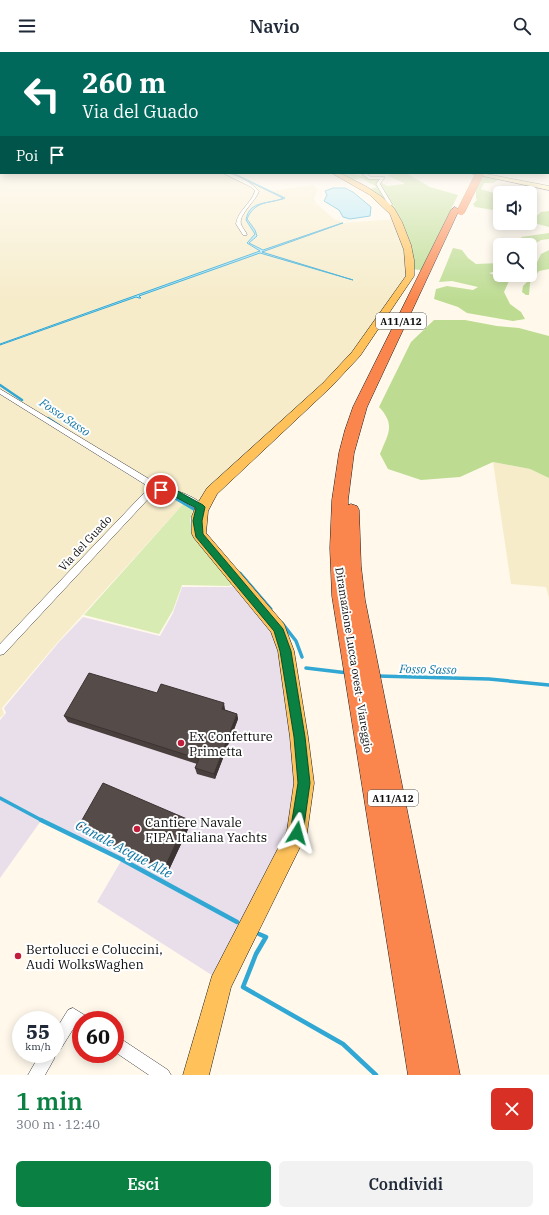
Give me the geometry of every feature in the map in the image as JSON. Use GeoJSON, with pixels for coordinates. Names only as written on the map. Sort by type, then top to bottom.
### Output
{"type":"FeatureCollection","features":[{"type":"Feature","properties":{"kind":"highway","name":"Diramazione Lucca ovest - Viareggio"},"geometry":{"type":"LineString","coordinates":[[445,1075],[356,600],[352,566],[344,522],[340,484],[353,424],[365,407],[461,204]]}},
{"type":"Feature","properties":{"kind":"highway","name":"Diramazione Lucca ovest - Viareggio"},"geometry":{"type":"LineString","coordinates":[[458,211],[462,204]]}},
{"type":"Feature","properties":{"kind":"highway","name":"Diramazione Lucca ovest - Viareggio"},"geometry":{"type":"LineString","coordinates":[[344,522],[338,564],[342,596],[424,1075]]}},
{"type":"Feature","properties":{"kind":"main road"},"geometry":{"type":"LineString","coordinates":[[196,1075],[220,984],[297,833],[304,783],[299,737],[287,658],[278,629],[199,534],[198,521],[200,507],[212,491],[327,385],[356,354],[410,276],[411,261],[408,248],[396,217],[384,204]]}},
{"type":"Feature","properties":{"kind":"street"},"geometry":{"type":"LineString","coordinates":[[245,234],[238,224],[240,214],[250,204]]}},
{"type":"Feature","properties":{"kind":"street"},"geometry":{"type":"LineString","coordinates":[[0,391],[161,490],[172,491],[200,507]]}},
{"type":"Feature","properties":{"kind":"street","name":"Via del Guado"},"geometry":{"type":"LineString","coordinates":[[0,651],[147,495],[161,490]]}},
{"type":"Feature","properties":{"kind":"street"},"geometry":{"type":"LineString","coordinates":[[64,1030],[72,1018]]}},
{"type":"Feature","properties":{"kind":"street"},"geometry":{"type":"LineString","coordinates":[[124,1049],[163,1075]]}},
{"type":"Feature","properties":{"kind":"street"},"geometry":{"type":"LineString","coordinates":[[36,1075],[43,1063]]}},
{"type":"Feature","properties":{"kind":"shaded area"},"geometry":{"type":"Polygon","coordinates":[[[0,204],[317,204],[334,219],[344,223],[397,219],[408,249],[410,276],[356,354],[200,507],[171,491],[160,490],[0,391],[0,204]]]}},
{"type":"Feature","properties":{"kind":"shaded area"},"geometry":{"type":"Polygon","coordinates":[[[0,394],[146,486],[148,491],[146,495],[0,648],[0,394]]]}},
{"type":"Feature","properties":{"kind":"shaded area"},"geometry":{"type":"Polygon","coordinates":[[[493,462],[530,469],[549,478],[549,598],[546,587],[511,584],[493,462]]]}},
{"type":"Feature","properties":{"kind":"shaded area"},"geometry":{"type":"Polygon","coordinates":[[[155,494],[171,495],[185,502],[57,643],[2,708],[4,714],[0,718],[0,655],[148,498],[155,494]]]}},
{"type":"Feature","properties":{"kind":"shaded area"},"geometry":{"type":"Polygon","coordinates":[[[234,586],[272,631],[278,651],[296,737],[294,830],[218,979],[97,902],[121,861],[43,818],[0,878],[0,720],[6,713],[4,708],[59,642],[83,617],[160,636],[173,613],[182,587],[234,586]]]}},
{"type":"Feature","properties":{"kind":"green space"},"geometry":{"type":"Polygon","coordinates":[[[381,204],[454,204],[421,270],[410,269],[396,217],[381,204]]]}},
{"type":"Feature","properties":{"kind":"green space"},"geometry":{"type":"Polygon","coordinates":[[[473,204],[493,204],[493,210],[475,207],[473,204]]]}},
{"type":"Feature","properties":{"kind":"green space"},"geometry":{"type":"Polygon","coordinates":[[[549,211],[549,227],[537,224],[537,214],[541,212],[549,211]]]}},
{"type":"Feature","properties":{"kind":"green space"},"geometry":{"type":"Polygon","coordinates":[[[549,233],[549,239],[541,240],[537,243],[537,238],[521,237],[549,233]]]}},
{"type":"Feature","properties":{"kind":"green space"},"geometry":{"type":"Polygon","coordinates":[[[453,248],[462,250],[468,258],[476,264],[493,263],[493,272],[489,273],[493,275],[493,282],[509,282],[504,292],[510,304],[521,312],[525,319],[513,321],[467,313],[458,307],[434,299],[436,289],[447,286],[473,290],[478,287],[452,281],[439,282],[453,248]]]}},
{"type":"Feature","properties":{"kind":"green space"},"geometry":{"type":"Polygon","coordinates":[[[549,250],[549,269],[539,271],[537,274],[537,262],[541,254],[549,250]]]}},
{"type":"Feature","properties":{"kind":"green space"},"geometry":{"type":"Polygon","coordinates":[[[527,282],[531,282],[529,295],[522,292],[523,286],[527,282]]]}},
{"type":"Feature","properties":{"kind":"green space"},"geometry":{"type":"Polygon","coordinates":[[[434,320],[465,320],[497,326],[519,328],[549,336],[549,478],[530,469],[493,462],[460,477],[421,480],[388,469],[380,454],[388,435],[389,425],[384,413],[379,407],[411,342],[434,320]]]}},
{"type":"Feature","properties":{"kind":"green space"},"geometry":{"type":"Polygon","coordinates":[[[185,502],[194,506],[190,520],[193,537],[233,584],[229,586],[182,585],[173,610],[159,634],[84,615],[185,502]]]}},
{"type":"Feature","properties":{"kind":"water"},"geometry":{"type":"Polygon","coordinates":[[[263,204],[253,209],[247,219],[255,230],[257,236],[249,243],[263,250],[343,223],[262,252],[353,280],[260,253],[139,296],[141,298],[136,297],[0,345],[260,251],[247,243],[255,234],[246,220],[251,209],[256,206],[263,204]]]}},
{"type":"Feature","properties":{"kind":"water"},"geometry":{"type":"Polygon","coordinates":[[[329,204],[367,204],[371,207],[370,216],[350,219],[343,217],[339,210],[329,204]]]}},
{"type":"Feature","properties":{"kind":"building","name":"Ex Confetture Primetta"},"geometry":{"type":"Polygon","coordinates":[[[89,673],[157,693],[161,684],[224,703],[222,709],[237,714],[214,774],[195,768],[199,759],[64,716],[89,673]]]}},
{"type":"Feature","properties":{"kind":"building","name":"Cantiere Navale FIPA Italiana Yachts"},"geometry":{"type":"Polygon","coordinates":[[[103,783],[187,819],[165,867],[78,827],[103,783]]]}},
{"type":"Feature","properties":{"kind":"waterway","name":"Fosso Sasso"},"geometry":{"type":"LineString","coordinates":[[0,385],[22,400]]}},
{"type":"Feature","properties":{"kind":"waterway","name":"Fosso Sasso"},"geometry":{"type":"LineString","coordinates":[[48,418],[60,426]]}},
{"type":"Feature","properties":{"kind":"waterway","name":"Fosso Sasso"},"geometry":{"type":"LineString","coordinates":[[168,494],[197,511]]}},
{"type":"Feature","properties":{"kind":"waterway","name":"Fosso Sasso"},"geometry":{"type":"LineString","coordinates":[[240,573],[271,609]]}},
{"type":"Feature","properties":{"kind":"waterway","name":"Fosso Sasso"},"geometry":{"type":"LineString","coordinates":[[282,623],[296,641],[302,657]]}},
{"type":"Feature","properties":{"kind":"waterway","name":"Fosso Sasso"},"geometry":{"type":"LineString","coordinates":[[306,668],[348,673]]}},
{"type":"Feature","properties":{"kind":"waterway","name":"Fosso Sasso"},"geometry":{"type":"LineString","coordinates":[[377,676],[489,679],[549,685]]}},
{"type":"Feature","properties":{"kind":"waterway","name":"Canale Acque Alte"},"geometry":{"type":"LineString","coordinates":[[0,798],[42,821]]}},
{"type":"Feature","properties":{"kind":"waterway","name":"Canale Acque Alte"},"geometry":{"type":"LineString","coordinates":[[42,821],[121,859],[237,922]]}},
{"type":"Feature","properties":{"kind":"waterway","name":"Canale Acque Alte"},"geometry":{"type":"LineString","coordinates":[[259,934],[266,937],[256,954],[243,987],[343,1044],[376,1075]]}},
{"type":"Feature","properties":{"kind":"place","name":"Ex Confetture Primetta"},"geometry":{"type":"Point","coordinates":[181,743]}},
{"type":"Feature","properties":{"kind":"place","name":"Cantiere Navale FIPA Italiana Yachts"},"geometry":{"type":"Point","coordinates":[137,829]}},
{"type":"Feature","properties":{"kind":"place","name":"Bertolucci e Coluccini, Audi WolksWaghen"},"geometry":{"type":"Point","coordinates":[18,956]}},
{"type":"Feature","properties":{"kind":"route"},"geometry":{"type":"LineString","coordinates":[[161,490],[172,491],[200,507],[198,521],[199,534],[218,559],[278,629],[286,651],[299,737],[304,783],[297,833]]}}]}
